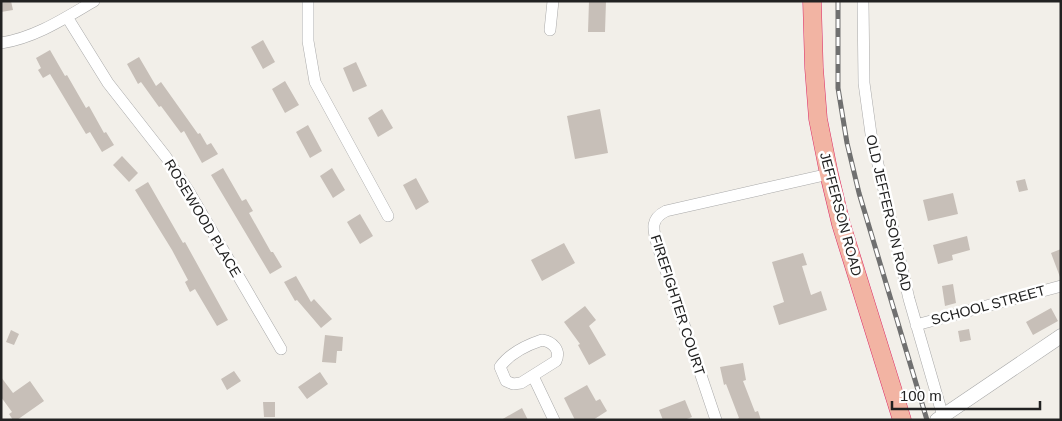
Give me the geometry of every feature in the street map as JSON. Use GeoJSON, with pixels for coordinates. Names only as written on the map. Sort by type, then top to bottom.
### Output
{"type":"FeatureCollection","features":[{"type":"Feature","properties":{"kind":"highway","name":"JEFFERSON ROAD"},"geometry":{"type":"LineString","coordinates":[[812,1],[818,119],[828,174],[841,224],[902,420]]}},
{"type":"Feature","properties":{"kind":"street"},"geometry":{"type":"LineString","coordinates":[[1,43],[23,38],[67,17],[94,1]]}},
{"type":"Feature","properties":{"kind":"street"},"geometry":{"type":"LineString","coordinates":[[308,1],[308,41],[315,82],[388,216]]}},
{"type":"Feature","properties":{"kind":"street"},"geometry":{"type":"LineString","coordinates":[[550,30],[553,1]]}},
{"type":"Feature","properties":{"kind":"street","name":"OLD JEFFERSON ROAD"},"geometry":{"type":"LineString","coordinates":[[863,1],[862,52],[867,110],[916,325],[941,418]]}},
{"type":"Feature","properties":{"kind":"street","name":"ROSEWOOD PLACE"},"geometry":{"type":"LineString","coordinates":[[67,17],[108,83],[166,157],[188,190],[281,349]]}},
{"type":"Feature","properties":{"kind":"street","name":"FIREFIGHTER COURT"},"geometry":{"type":"LineString","coordinates":[[716,420],[657,244],[654,229],[655,219],[659,214],[666,211],[828,174]]}},
{"type":"Feature","properties":{"kind":"street","name":"SCHOOL STREET"},"geometry":{"type":"LineString","coordinates":[[916,325],[1061,286]]}},
{"type":"Feature","properties":{"kind":"street"},"geometry":{"type":"LineString","coordinates":[[941,418],[1061,336]]}},
{"type":"Feature","properties":{"kind":"street"},"geometry":{"type":"LineString","coordinates":[[542,340],[552,343],[558,352],[556,362],[533,376],[521,383],[513,384],[506,381],[500,367],[512,355],[535,342],[542,340]]}},
{"type":"Feature","properties":{"kind":"street"},"geometry":{"type":"LineString","coordinates":[[533,376],[554,420]]}},
{"type":"Feature","properties":{"kind":"building"},"geometry":{"type":"Polygon","coordinates":[[[1,1],[11,1],[13,10],[1,12],[1,1]]]}},
{"type":"Feature","properties":{"kind":"building"},"geometry":{"type":"Polygon","coordinates":[[[589,1],[606,1],[605,32],[588,32],[589,1]]]}},
{"type":"Feature","properties":{"kind":"building"},"geometry":{"type":"Polygon","coordinates":[[[263,40],[275,62],[263,69],[251,47],[263,40]]]}},
{"type":"Feature","properties":{"kind":"building"},"geometry":{"type":"Polygon","coordinates":[[[50,50],[86,108],[89,106],[104,133],[106,132],[114,145],[102,152],[90,132],[86,134],[50,74],[43,78],[38,70],[41,68],[36,58],[50,50]]]}},
{"type":"Feature","properties":{"kind":"building"},"geometry":{"type":"Polygon","coordinates":[[[139,57],[156,86],[161,82],[198,134],[200,133],[207,145],[211,143],[218,154],[202,163],[184,131],[181,133],[141,82],[138,84],[127,64],[139,57]]]}},
{"type":"Feature","properties":{"kind":"building"},"geometry":{"type":"Polygon","coordinates":[[[356,62],[367,86],[353,92],[343,68],[356,62]]]}},
{"type":"Feature","properties":{"kind":"building"},"geometry":{"type":"Polygon","coordinates":[[[285,81],[299,105],[285,113],[272,89],[285,81]]]}},
{"type":"Feature","properties":{"kind":"building"},"geometry":{"type":"Polygon","coordinates":[[[382,109],[393,128],[378,137],[368,118],[382,109]]]}},
{"type":"Feature","properties":{"kind":"building"},"geometry":{"type":"Polygon","coordinates":[[[600,109],[608,153],[575,159],[567,116],[600,109]]]}},
{"type":"Feature","properties":{"kind":"building"},"geometry":{"type":"Polygon","coordinates":[[[308,125],[322,151],[310,158],[296,132],[308,125]]]}},
{"type":"Feature","properties":{"kind":"building"},"geometry":{"type":"Polygon","coordinates":[[[122,156],[138,173],[129,182],[113,165],[122,156]]]}},
{"type":"Feature","properties":{"kind":"building"},"geometry":{"type":"Polygon","coordinates":[[[223,168],[242,201],[246,199],[253,211],[249,213],[271,252],[273,252],[282,267],[270,274],[211,175],[223,168]]]}},
{"type":"Feature","properties":{"kind":"building"},"geometry":{"type":"Polygon","coordinates":[[[332,168],[345,190],[333,198],[320,176],[332,168]]]}},
{"type":"Feature","properties":{"kind":"building"},"geometry":{"type":"Polygon","coordinates":[[[416,178],[429,202],[416,210],[403,185],[416,178]]]}},
{"type":"Feature","properties":{"kind":"building"},"geometry":{"type":"Polygon","coordinates":[[[1025,179],[1028,190],[1019,192],[1016,181],[1025,179]]]}},
{"type":"Feature","properties":{"kind":"building"},"geometry":{"type":"Polygon","coordinates":[[[148,182],[183,243],[185,242],[228,320],[217,326],[195,289],[190,292],[185,282],[188,280],[172,250],[135,190],[148,182]]]}},
{"type":"Feature","properties":{"kind":"building"},"geometry":{"type":"Polygon","coordinates":[[[953,193],[958,214],[928,221],[923,200],[953,193]]]}},
{"type":"Feature","properties":{"kind":"building"},"geometry":{"type":"Polygon","coordinates":[[[360,214],[373,236],[360,244],[347,222],[360,214]]]}},
{"type":"Feature","properties":{"kind":"building"},"geometry":{"type":"Polygon","coordinates":[[[967,236],[970,250],[952,255],[953,260],[938,264],[933,245],[967,236]]]}},
{"type":"Feature","properties":{"kind":"building"},"geometry":{"type":"Polygon","coordinates":[[[564,243],[575,263],[542,281],[531,260],[564,243]]]}},
{"type":"Feature","properties":{"kind":"building"},"geometry":{"type":"Polygon","coordinates":[[[1061,249],[1061,276],[1060,277],[1051,253],[1061,249]]]}},
{"type":"Feature","properties":{"kind":"building"},"geometry":{"type":"Polygon","coordinates":[[[803,253],[807,265],[802,266],[811,295],[821,291],[827,310],[779,325],[773,306],[784,302],[772,262],[803,253]]]}},
{"type":"Feature","properties":{"kind":"building"},"geometry":{"type":"Polygon","coordinates":[[[296,276],[311,302],[314,299],[332,319],[321,328],[297,300],[295,301],[284,282],[296,276]]]}},
{"type":"Feature","properties":{"kind":"building"},"geometry":{"type":"Polygon","coordinates":[[[953,284],[956,303],[945,306],[942,286],[953,284]]]}},
{"type":"Feature","properties":{"kind":"building"},"geometry":{"type":"Polygon","coordinates":[[[585,306],[596,320],[589,326],[606,355],[589,365],[578,345],[580,344],[564,322],[585,306]]]}},
{"type":"Feature","properties":{"kind":"building"},"geometry":{"type":"Polygon","coordinates":[[[1051,308],[1058,321],[1033,335],[1026,322],[1051,308]]]}},
{"type":"Feature","properties":{"kind":"building"},"geometry":{"type":"Polygon","coordinates":[[[969,329],[971,340],[960,342],[958,331],[969,329]]]}},
{"type":"Feature","properties":{"kind":"building"},"geometry":{"type":"Polygon","coordinates":[[[11,330],[19,334],[14,345],[6,342],[11,330]]]}},
{"type":"Feature","properties":{"kind":"building"},"geometry":{"type":"Polygon","coordinates":[[[325,335],[343,337],[342,351],[337,351],[336,363],[322,362],[325,335]]]}},
{"type":"Feature","properties":{"kind":"building"},"geometry":{"type":"Polygon","coordinates":[[[743,363],[746,380],[743,381],[755,412],[758,411],[761,420],[736,420],[739,418],[726,384],[724,385],[720,367],[743,363]]]}},
{"type":"Feature","properties":{"kind":"building"},"geometry":{"type":"Polygon","coordinates":[[[234,371],[241,381],[227,390],[221,379],[234,371]]]}},
{"type":"Feature","properties":{"kind":"building"},"geometry":{"type":"Polygon","coordinates":[[[320,372],[328,384],[307,399],[298,387],[320,372]]]}},
{"type":"Feature","properties":{"kind":"building"},"geometry":{"type":"Polygon","coordinates":[[[1,377],[13,393],[30,381],[44,401],[17,420],[13,420],[9,414],[12,412],[1,397],[1,377]]]}},
{"type":"Feature","properties":{"kind":"building"},"geometry":{"type":"Polygon","coordinates":[[[587,385],[596,401],[600,399],[607,411],[593,420],[575,420],[564,398],[587,385]]]}},
{"type":"Feature","properties":{"kind":"building"},"geometry":{"type":"Polygon","coordinates":[[[685,400],[692,417],[684,420],[663,420],[659,410],[685,400]]]}},
{"type":"Feature","properties":{"kind":"building"},"geometry":{"type":"Polygon","coordinates":[[[263,402],[275,402],[275,417],[264,417],[263,402]]]}},
{"type":"Feature","properties":{"kind":"building"},"geometry":{"type":"Polygon","coordinates":[[[522,408],[528,420],[501,420],[522,408]]]}},
{"type":"Feature","properties":{"kind":"railway"},"geometry":{"type":"LineString","coordinates":[[838,1],[838,88],[847,143],[859,193],[927,420]]}}]}
